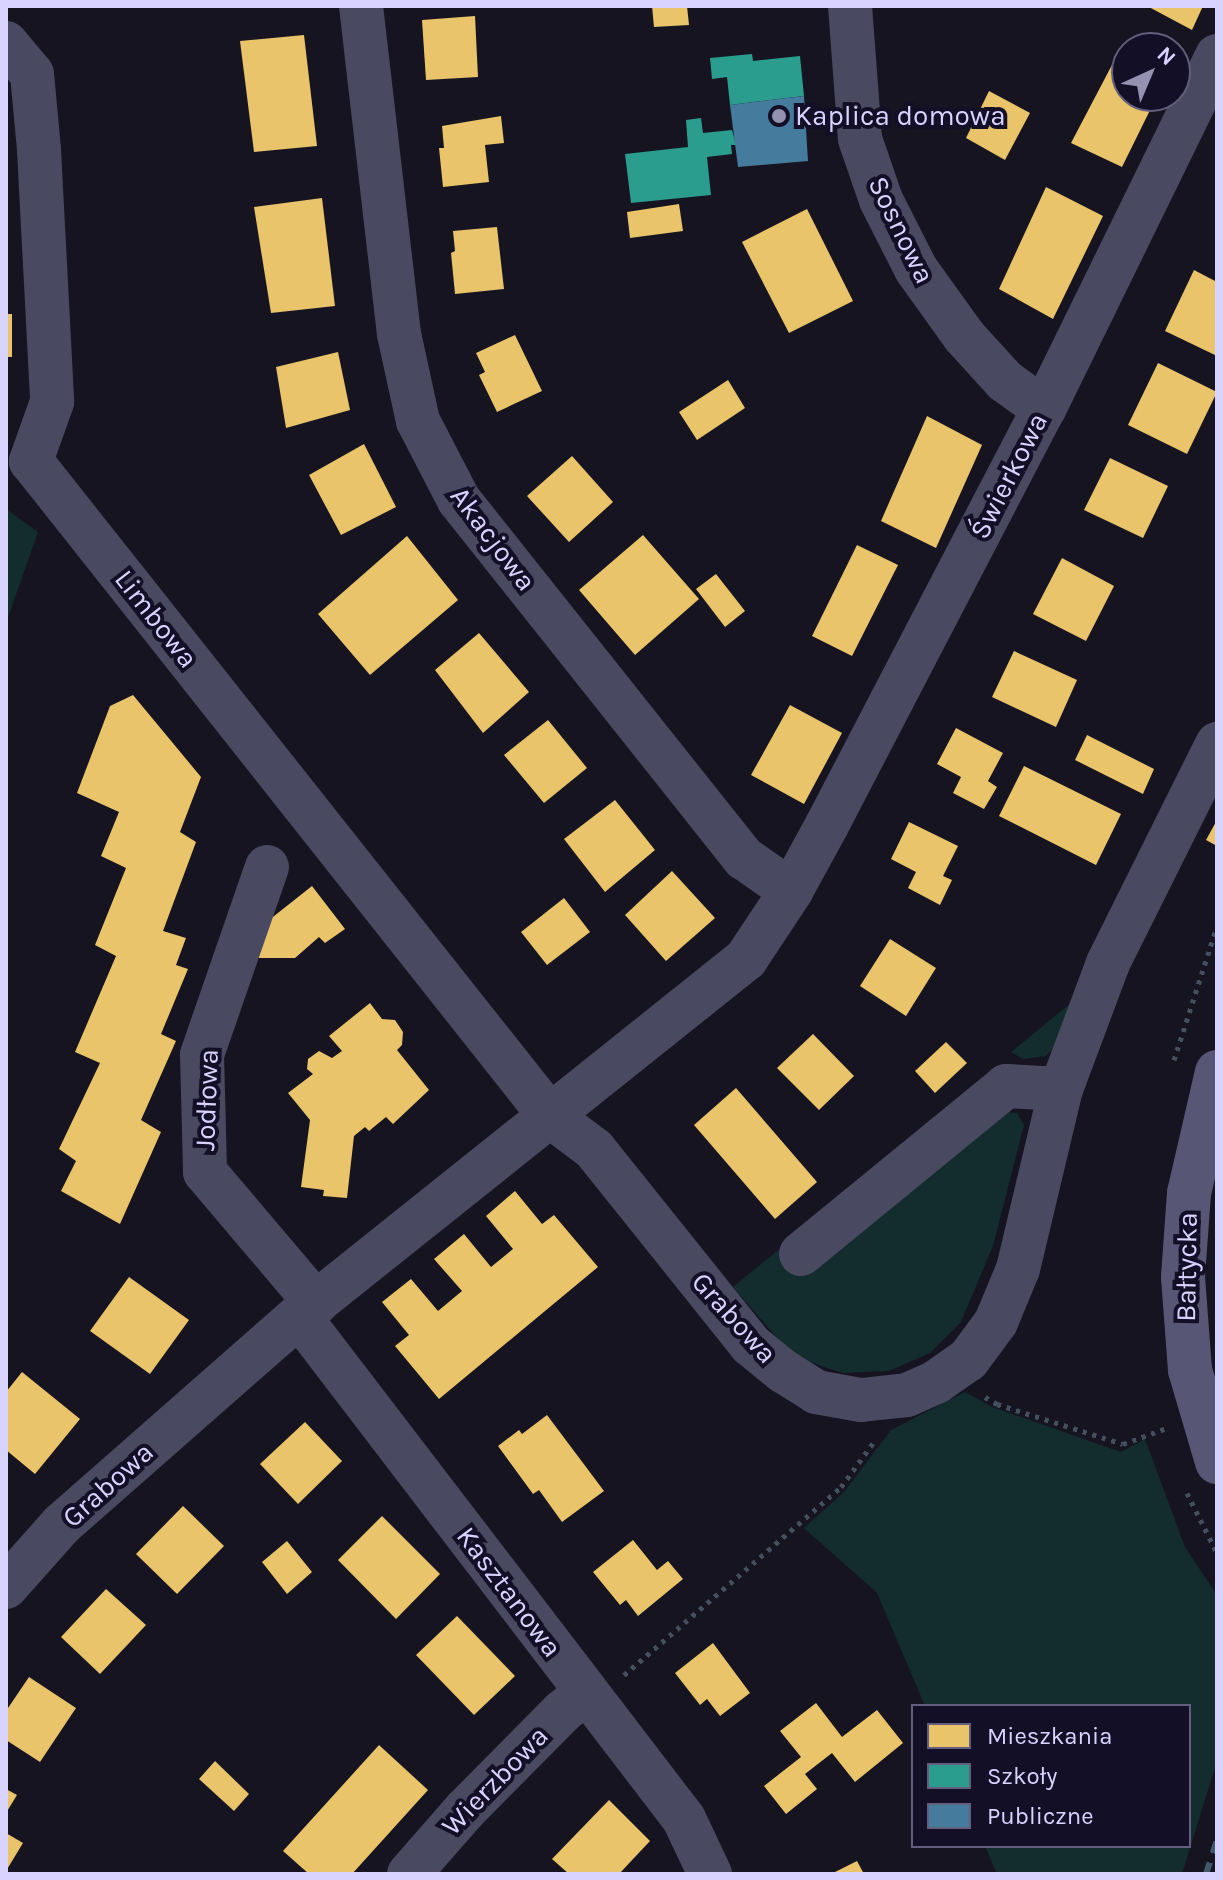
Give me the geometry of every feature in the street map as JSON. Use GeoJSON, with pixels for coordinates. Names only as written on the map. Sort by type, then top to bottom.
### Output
{"type":"FeatureCollection","features":[{"type":"Feature","properties":{"kind":"main road","name":"Bałtycka"},"geometry":{"type":"LineString","coordinates":[[1217,1072],[1189,1193],[1183,1265],[1190,1370],[1217,1462]]}},
{"type":"Feature","properties":{"kind":"street","name":"Akacjowa"},"geometry":{"type":"LineString","coordinates":[[361,6],[399,334],[418,421],[468,512],[744,858],[791,891]]}},
{"type":"Feature","properties":{"kind":"street","name":"Sosnowa"},"geometry":{"type":"LineString","coordinates":[[850,6],[860,139],[881,200],[916,269],[964,336],[1005,381],[1044,409]]}},
{"type":"Feature","properties":{"kind":"street","name":"Limbowa"},"geometry":{"type":"LineString","coordinates":[[6,43],[32,74],[52,402],[18,456],[550,1116]]}},
{"type":"Feature","properties":{"kind":"street","name":"Świerkowa"},"geometry":{"type":"LineString","coordinates":[[791,891],[1044,409],[1217,56]]}},
{"type":"Feature","properties":{"kind":"street","name":"Grabowa"},"geometry":{"type":"LineString","coordinates":[[550,1116],[594,1149],[751,1345],[783,1371],[816,1392],[861,1400],[907,1395],[949,1373],[968,1360],[996,1322],[1018,1269],[1061,1089],[1108,963],[1217,744]]}},
{"type":"Feature","properties":{"kind":"street","name":"Jodłowa"},"geometry":{"type":"LineString","coordinates":[[267,867],[202,1055],[205,1172],[308,1309]]}},
{"type":"Feature","properties":{"kind":"street","name":"Grabowa"},"geometry":{"type":"LineString","coordinates":[[6,1587],[62,1524],[308,1309],[746,959],[791,891]]}},
{"type":"Feature","properties":{"kind":"street"},"geometry":{"type":"LineString","coordinates":[[801,1254],[1006,1086],[1061,1089]]}},
{"type":"Feature","properties":{"kind":"street","name":"Kasztanowa"},"geometry":{"type":"LineString","coordinates":[[308,1309],[589,1697],[684,1819],[710,1874]]}},
{"type":"Feature","properties":{"kind":"street","name":"Wierzbowa"},"geometry":{"type":"LineString","coordinates":[[409,1874],[465,1810],[563,1711],[589,1697]]}},
{"type":"Feature","properties":{"kind":"path"},"geometry":{"type":"LineString","coordinates":[[949,1373],[997,1404],[1123,1444],[1165,1428]]}},
{"type":"Feature","properties":{"kind":"path"},"geometry":{"type":"LineString","coordinates":[[589,1697],[841,1487],[907,1395]]}},
{"type":"Feature","properties":{"kind":"green space"},"geometry":{"type":"Polygon","coordinates":[[[6,509],[38,532],[6,623],[6,509]]]}},
{"type":"Feature","properties":{"kind":"green space"},"geometry":{"type":"Polygon","coordinates":[[[1071,1003],[1053,1049],[1046,1056],[1023,1059],[1011,1052],[1071,1003]]]}},
{"type":"Feature","properties":{"kind":"green space"},"geometry":{"type":"Polygon","coordinates":[[[1008,1112],[1017,1113],[1024,1125],[993,1246],[961,1322],[930,1353],[889,1371],[844,1373],[827,1368],[805,1360],[779,1340],[733,1287],[788,1242],[1008,1112]]]}},
{"type":"Feature","properties":{"kind":"green space"},"geometry":{"type":"Polygon","coordinates":[[[965,1392],[992,1407],[1121,1452],[1145,1439],[1185,1547],[1217,1595],[1217,1761],[1191,1845],[1191,1704],[924,1704],[877,1593],[804,1528],[844,1492],[891,1430],[965,1392]]]}},
{"type":"Feature","properties":{"kind":"green space"},"geometry":{"type":"Polygon","coordinates":[[[986,1848],[1190,1848],[1182,1874],[997,1874],[986,1848]]]}},
{"type":"Feature","properties":{"kind":"building: Mieszkania"},"geometry":{"type":"Polygon","coordinates":[[[652,6],[687,6],[689,25],[654,27],[652,6]]]}},
{"type":"Feature","properties":{"kind":"building: Mieszkania"},"geometry":{"type":"Polygon","coordinates":[[[1147,6],[1203,6],[1192,30],[1147,6]]]}},
{"type":"Feature","properties":{"kind":"building: Mieszkania"},"geometry":{"type":"Polygon","coordinates":[[[475,16],[478,77],[426,80],[422,20],[475,16]]]}},
{"type":"Feature","properties":{"kind":"building: Mieszkania"},"geometry":{"type":"Polygon","coordinates":[[[304,35],[317,146],[254,152],[240,41],[304,35]]]}},
{"type":"Feature","properties":{"kind":"building: Mieszkania"},"geometry":{"type":"Polygon","coordinates":[[[1111,67],[1111,112],[1149,112],[1122,167],[1071,143],[1111,67]]]}},
{"type":"Feature","properties":{"kind":"building: Mieszkania"},"geometry":{"type":"Polygon","coordinates":[[[989,91],[1030,113],[1005,160],[966,138],[989,91]]]}},
{"type":"Feature","properties":{"kind":"building: Mieszkania"},"geometry":{"type":"Polygon","coordinates":[[[501,116],[504,143],[485,145],[489,182],[443,187],[439,148],[444,148],[442,126],[501,116]]]}},
{"type":"Feature","properties":{"kind":"building: Mieszkania"},"geometry":{"type":"Polygon","coordinates":[[[1046,187],[1103,216],[1053,319],[999,289],[1046,187]]]}},
{"type":"Feature","properties":{"kind":"building: Mieszkania"},"geometry":{"type":"Polygon","coordinates":[[[322,198],[335,306],[271,313],[254,207],[322,198]]]}},
{"type":"Feature","properties":{"kind":"building: Mieszkania"},"geometry":{"type":"Polygon","coordinates":[[[679,204],[683,231],[630,238],[627,212],[679,204]]]}},
{"type":"Feature","properties":{"kind":"building: Mieszkania"},"geometry":{"type":"Polygon","coordinates":[[[807,209],[853,301],[789,333],[742,242],[807,209]]]}},
{"type":"Feature","properties":{"kind":"building: Mieszkania"},"geometry":{"type":"Polygon","coordinates":[[[497,227],[504,289],[455,294],[451,253],[455,251],[453,231],[497,227]]]}},
{"type":"Feature","properties":{"kind":"building: Mieszkania"},"geometry":{"type":"Polygon","coordinates":[[[1194,270],[1217,282],[1217,356],[1165,331],[1194,270]]]}},
{"type":"Feature","properties":{"kind":"building: Mieszkania"},"geometry":{"type":"Polygon","coordinates":[[[6,314],[12,314],[12,357],[6,357],[6,314]]]}},
{"type":"Feature","properties":{"kind":"building: Mieszkania"},"geometry":{"type":"Polygon","coordinates":[[[515,335],[542,391],[497,412],[479,375],[485,372],[476,353],[515,335]]]}},
{"type":"Feature","properties":{"kind":"building: Mieszkania"},"geometry":{"type":"Polygon","coordinates":[[[338,352],[350,410],[286,428],[276,367],[338,352]]]}},
{"type":"Feature","properties":{"kind":"building: Mieszkania"},"geometry":{"type":"Polygon","coordinates":[[[1158,363],[1217,392],[1187,454],[1128,425],[1158,363]]]}},
{"type":"Feature","properties":{"kind":"building: Mieszkania"},"geometry":{"type":"Polygon","coordinates":[[[728,380],[745,408],[697,440],[679,412],[728,380]]]}},
{"type":"Feature","properties":{"kind":"building: Mieszkania"},"geometry":{"type":"Polygon","coordinates":[[[927,416],[982,445],[936,548],[881,521],[927,416]]]}},
{"type":"Feature","properties":{"kind":"building: Mieszkania"},"geometry":{"type":"Polygon","coordinates":[[[364,444],[396,507],[341,535],[309,475],[364,444]]]}},
{"type":"Feature","properties":{"kind":"building: Mieszkania"},"geometry":{"type":"Polygon","coordinates":[[[572,456],[613,502],[569,542],[527,496],[572,456]]]}},
{"type":"Feature","properties":{"kind":"building: Mieszkania"},"geometry":{"type":"Polygon","coordinates":[[[1110,458],[1168,486],[1143,538],[1084,510],[1110,458]]]}},
{"type":"Feature","properties":{"kind":"building: Mieszkania"},"geometry":{"type":"Polygon","coordinates":[[[643,535],[699,599],[635,655],[579,590],[643,535]]]}},
{"type":"Feature","properties":{"kind":"building: Mieszkania"},"geometry":{"type":"Polygon","coordinates":[[[407,536],[458,600],[370,675],[318,614],[407,536]]]}},
{"type":"Feature","properties":{"kind":"building: Mieszkania"},"geometry":{"type":"Polygon","coordinates":[[[857,545],[898,565],[852,656],[812,636],[857,545]]]}},
{"type":"Feature","properties":{"kind":"building: Mieszkania"},"geometry":{"type":"Polygon","coordinates":[[[1062,558],[1114,586],[1086,641],[1033,614],[1062,558]]]}},
{"type":"Feature","properties":{"kind":"building: Mieszkania"},"geometry":{"type":"Polygon","coordinates":[[[716,574],[745,611],[725,627],[696,589],[716,574]]]}},
{"type":"Feature","properties":{"kind":"building: Mieszkania"},"geometry":{"type":"Polygon","coordinates":[[[479,633],[529,692],[483,733],[435,670],[479,633]]]}},
{"type":"Feature","properties":{"kind":"building: Mieszkania"},"geometry":{"type":"Polygon","coordinates":[[[1014,651],[1077,680],[1056,727],[992,697],[1014,651]]]}},
{"type":"Feature","properties":{"kind":"building: Mieszkania"},"geometry":{"type":"Polygon","coordinates":[[[133,695],[201,777],[180,832],[196,842],[163,931],[186,938],[176,965],[188,969],[161,1034],[176,1041],[141,1120],[161,1132],[120,1224],[61,1191],[76,1161],[59,1149],[100,1063],[75,1052],[116,956],[95,945],[126,868],[101,856],[119,812],[77,793],[110,706],[133,695]]]}},
{"type":"Feature","properties":{"kind":"building: Mieszkania"},"geometry":{"type":"Polygon","coordinates":[[[790,705],[842,733],[804,804],[751,775],[790,705]]]}},
{"type":"Feature","properties":{"kind":"building: Mieszkania"},"geometry":{"type":"Polygon","coordinates":[[[548,720],[587,768],[544,803],[504,755],[548,720]]]}},
{"type":"Feature","properties":{"kind":"building: Mieszkania"},"geometry":{"type":"Polygon","coordinates":[[[956,728],[1003,753],[988,781],[997,787],[984,809],[953,793],[961,777],[937,764],[956,728]]]}},
{"type":"Feature","properties":{"kind":"building: Mieszkania"},"geometry":{"type":"Polygon","coordinates":[[[1087,735],[1154,769],[1143,794],[1075,760],[1087,735]]]}},
{"type":"Feature","properties":{"kind":"building: Mieszkania"},"geometry":{"type":"Polygon","coordinates":[[[1024,766],[1121,814],[1096,865],[999,816],[1024,766]]]}},
{"type":"Feature","properties":{"kind":"building: Mieszkania"},"geometry":{"type":"Polygon","coordinates":[[[615,800],[655,850],[605,892],[564,839],[615,800]]]}},
{"type":"Feature","properties":{"kind":"building: Mieszkania"},"geometry":{"type":"Polygon","coordinates":[[[1217,820],[1217,846],[1206,840],[1217,820]]]}},
{"type":"Feature","properties":{"kind":"building: Mieszkania"},"geometry":{"type":"Polygon","coordinates":[[[909,822],[958,846],[943,876],[952,880],[940,905],[908,888],[916,872],[891,859],[909,822]]]}},
{"type":"Feature","properties":{"kind":"building: Mieszkania"},"geometry":{"type":"Polygon","coordinates":[[[672,871],[715,918],[666,961],[625,915],[672,871]]]}},
{"type":"Feature","properties":{"kind":"building: Mieszkania"},"geometry":{"type":"Polygon","coordinates":[[[312,886],[345,929],[325,943],[319,937],[295,958],[257,958],[264,924],[312,886]]]}},
{"type":"Feature","properties":{"kind":"building: Mieszkania"},"geometry":{"type":"Polygon","coordinates":[[[564,898],[590,932],[547,965],[521,932],[564,898]]]}},
{"type":"Feature","properties":{"kind":"building: Mieszkania"},"geometry":{"type":"Polygon","coordinates":[[[890,939],[936,968],[906,1016],[860,986],[890,939]]]}},
{"type":"Feature","properties":{"kind":"building: Mieszkania"},"geometry":{"type":"Polygon","coordinates":[[[370,1003],[382,1019],[395,1020],[403,1032],[402,1045],[397,1050],[429,1090],[393,1124],[386,1117],[369,1131],[365,1127],[354,1136],[347,1198],[323,1196],[324,1190],[301,1187],[310,1120],[288,1093],[313,1074],[307,1069],[308,1059],[319,1051],[332,1058],[342,1051],[329,1036],[370,1003]]]}},
{"type":"Feature","properties":{"kind":"building: Mieszkania"},"geometry":{"type":"Polygon","coordinates":[[[813,1034],[854,1076],[819,1110],[777,1068],[813,1034]]]}},
{"type":"Feature","properties":{"kind":"building: Mieszkania"},"geometry":{"type":"Polygon","coordinates":[[[946,1042],[967,1063],[935,1093],[915,1071],[946,1042]]]}},
{"type":"Feature","properties":{"kind":"building: Mieszkania"},"geometry":{"type":"Polygon","coordinates":[[[736,1088],[817,1182],[775,1219],[694,1125],[736,1088]]]}},
{"type":"Feature","properties":{"kind":"building: Mieszkania"},"geometry":{"type":"Polygon","coordinates":[[[515,1191],[542,1224],[554,1215],[598,1267],[439,1399],[395,1346],[409,1335],[382,1302],[411,1279],[438,1311],[462,1291],[434,1259],[464,1234],[491,1267],[513,1249],[486,1216],[515,1191]]]}},
{"type":"Feature","properties":{"kind":"building: Mieszkania"},"geometry":{"type":"Polygon","coordinates":[[[129,1277],[189,1320],[150,1374],[90,1331],[129,1277]]]}},
{"type":"Feature","properties":{"kind":"building: Mieszkania"},"geometry":{"type":"Polygon","coordinates":[[[22,1372],[80,1419],[35,1474],[6,1450],[6,1392],[22,1372]]]}},
{"type":"Feature","properties":{"kind":"building: Mieszkania"},"geometry":{"type":"Polygon","coordinates":[[[547,1415],[604,1491],[562,1522],[539,1490],[533,1494],[498,1446],[519,1430],[522,1434],[547,1415]]]}},
{"type":"Feature","properties":{"kind":"building: Mieszkania"},"geometry":{"type":"Polygon","coordinates":[[[305,1422],[342,1461],[298,1504],[260,1464],[305,1422]]]}},
{"type":"Feature","properties":{"kind":"building: Mieszkania"},"geometry":{"type":"Polygon","coordinates":[[[183,1506],[224,1546],[177,1594],[136,1554],[183,1506]]]}},
{"type":"Feature","properties":{"kind":"building: Mieszkania"},"geometry":{"type":"Polygon","coordinates":[[[382,1516],[440,1574],[396,1619],[338,1560],[382,1516]]]}},
{"type":"Feature","properties":{"kind":"building: Mieszkania"},"geometry":{"type":"Polygon","coordinates":[[[633,1540],[657,1570],[668,1561],[683,1579],[638,1616],[626,1600],[620,1605],[593,1572],[633,1540]]]}},
{"type":"Feature","properties":{"kind":"building: Mieszkania"},"geometry":{"type":"Polygon","coordinates":[[[287,1541],[312,1572],[287,1594],[262,1562],[287,1541]]]}},
{"type":"Feature","properties":{"kind":"building: Mieszkania"},"geometry":{"type":"Polygon","coordinates":[[[106,1589],[146,1625],[100,1674],[61,1637],[106,1589]]]}},
{"type":"Feature","properties":{"kind":"building: Mieszkania"},"geometry":{"type":"Polygon","coordinates":[[[457,1616],[515,1676],[474,1715],[416,1655],[457,1616]]]}},
{"type":"Feature","properties":{"kind":"building: Mieszkania"},"geometry":{"type":"Polygon","coordinates":[[[713,1643],[750,1693],[720,1716],[707,1699],[700,1705],[675,1673],[713,1643]]]}},
{"type":"Feature","properties":{"kind":"building: Mieszkania"},"geometry":{"type":"Polygon","coordinates":[[[29,1677],[76,1708],[40,1762],[6,1740],[6,1711],[29,1677]]]}},
{"type":"Feature","properties":{"kind":"building: Mieszkania"},"geometry":{"type":"Polygon","coordinates":[[[816,1703],[842,1737],[877,1710],[903,1743],[855,1782],[832,1753],[805,1774],[817,1789],[786,1814],[764,1786],[801,1757],[780,1731],[816,1703]]]}},
{"type":"Feature","properties":{"kind":"building: Mieszkania"},"geometry":{"type":"Polygon","coordinates":[[[379,1745],[428,1790],[352,1874],[309,1874],[283,1851],[379,1745]]]}},
{"type":"Feature","properties":{"kind":"building: Mieszkania"},"geometry":{"type":"Polygon","coordinates":[[[215,1761],[249,1794],[234,1811],[199,1779],[215,1761]]]}},
{"type":"Feature","properties":{"kind":"building: Mieszkania"},"geometry":{"type":"Polygon","coordinates":[[[6,1789],[17,1795],[6,1813],[6,1789]]]}},
{"type":"Feature","properties":{"kind":"building: Mieszkania"},"geometry":{"type":"Polygon","coordinates":[[[609,1800],[650,1841],[619,1874],[569,1874],[552,1859],[609,1800]]]}},
{"type":"Feature","properties":{"kind":"building: Mieszkania"},"geometry":{"type":"Polygon","coordinates":[[[6,1833],[23,1843],[6,1871],[6,1833]]]}},
{"type":"Feature","properties":{"kind":"building: Mieszkania"},"geometry":{"type":"Polygon","coordinates":[[[857,1861],[864,1874],[831,1874],[857,1861]]]}},
{"type":"Feature","properties":{"kind":"building: Szkoły"},"geometry":{"type":"Polygon","coordinates":[[[752,54],[753,61],[800,56],[804,96],[730,105],[727,77],[712,79],[710,58],[752,54]]]}},
{"type":"Feature","properties":{"kind":"building: Szkoły"},"geometry":{"type":"Polygon","coordinates":[[[701,118],[703,133],[732,130],[736,145],[731,145],[732,154],[707,157],[711,195],[631,203],[625,154],[688,147],[686,120],[701,118]]]}},
{"type":"Feature","properties":{"kind":"building: Publiczne"},"geometry":{"type":"Polygon","coordinates":[[[804,96],[808,161],[738,167],[730,105],[804,96]]]}},
{"type":"Feature","properties":{"kind":"railway"},"geometry":{"type":"LineString","coordinates":[[1206,1874],[1217,1841]]}},
{"type":"Feature","properties":{"kind":"place","name":"Kaplica domowa"},"geometry":{"type":"Point","coordinates":[779,116]}}]}
